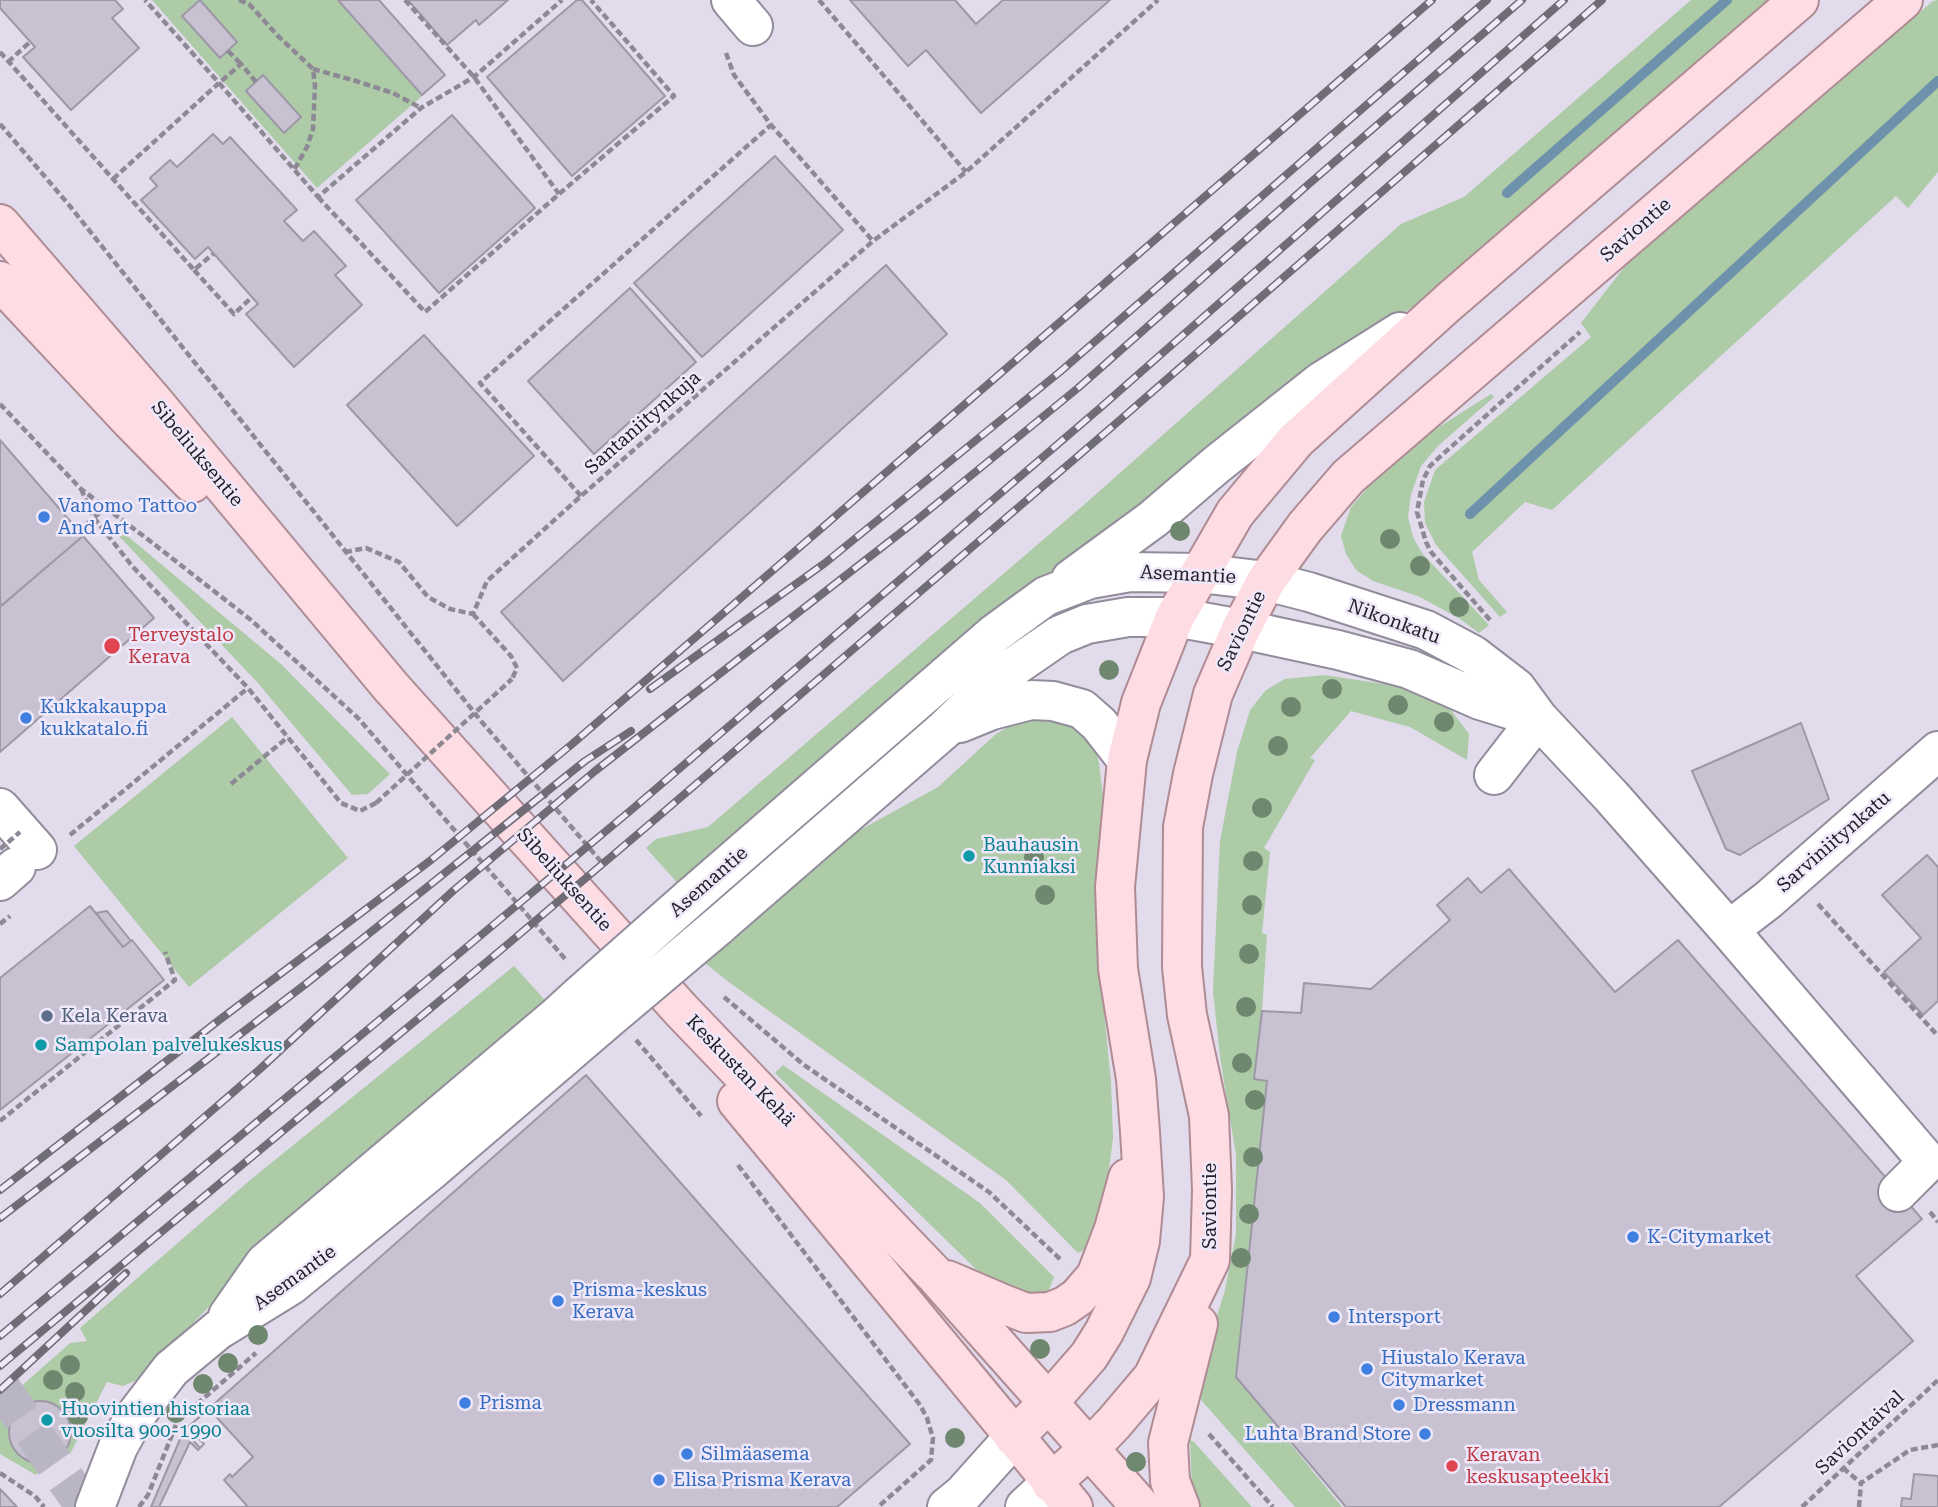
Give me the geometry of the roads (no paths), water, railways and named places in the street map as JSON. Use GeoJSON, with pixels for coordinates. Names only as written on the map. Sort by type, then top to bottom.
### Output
{"type":"FeatureCollection","features":[{"type":"Feature","properties":{"kind":"main road"},"geometry":{"type":"LineString","coordinates":[[1014,1437],[1089,1356],[1131,1278],[1140,1241],[1144,1197],[1140,1132],[1136,1079],[1118,968],[1115,887],[1127,760],[1141,703],[1175,617],[1235,513],[1296,440],[1450,301],[1799,0]]}},
{"type":"Feature","properties":{"kind":"main road","name":"Saviontie"},"geometry":{"type":"LineString","coordinates":[[1049,1499],[1153,1377],[1210,1261],[1212,1191],[1209,1115],[1186,1015],[1182,967],[1183,827],[1213,694],[1241,629],[1266,581],[1305,527],[1348,477],[1903,0]]}},
{"type":"Feature","properties":{"kind":"main road","name":"Sibeliuksentie"},"geometry":{"type":"LineString","coordinates":[[0,224],[153,401],[391,687],[681,1010]]}},
{"type":"Feature","properties":{"kind":"main road","name":"Sibeliuksentie"},"geometry":{"type":"LineString","coordinates":[[0,281],[131,421],[391,687]]}},
{"type":"Feature","properties":{"kind":"main road","name":"Keskustan Kehä"},"geometry":{"type":"LineString","coordinates":[[681,1010],[934,1274],[1141,1507]]}},
{"type":"Feature","properties":{"kind":"main road","name":"Keskustan Kehä"},"geometry":{"type":"LineString","coordinates":[[681,1010],[733,1096],[1014,1437],[1049,1499]]}},
{"type":"Feature","properties":{"kind":"main road"},"geometry":{"type":"LineString","coordinates":[[934,1274],[1026,1312],[1050,1312],[1065,1306],[1078,1297],[1096,1276],[1114,1229],[1140,1132]]}},
{"type":"Feature","properties":{"kind":"main road"},"geometry":{"type":"LineString","coordinates":[[1180,1507],[1170,1481],[1168,1443],[1203,1308],[1210,1261]]}},
{"type":"Feature","properties":{"kind":"street"},"geometry":{"type":"LineString","coordinates":[[1046,596],[1153,519],[1322,381],[1450,301]]}},
{"type":"Feature","properties":{"kind":"street","name":"Asemantie"},"geometry":{"type":"LineString","coordinates":[[596,1005],[691,897],[994,634],[1046,596],[1090,579],[1130,572],[1200,573],[1266,581]]}},
{"type":"Feature","properties":{"kind":"street","name":"Nikonkatu"},"geometry":{"type":"LineString","coordinates":[[1266,581],[1426,630],[1474,655],[1516,688],[1538,718],[1729,930],[1927,1162],[1898,1192]]}},
{"type":"Feature","properties":{"kind":"street","name":"Asemantie"},"geometry":{"type":"LineString","coordinates":[[95,1507],[118,1447],[135,1416],[171,1369],[218,1330],[265,1263],[427,1171],[556,1017],[596,1005],[717,927],[945,729],[999,677],[1060,635],[1087,624],[1128,617],[1175,617],[1241,629]]}},
{"type":"Feature","properties":{"kind":"street","name":"Nikonkatu"},"geometry":{"type":"LineString","coordinates":[[1241,629],[1409,669],[1480,700],[1538,718]]}},
{"type":"Feature","properties":{"kind":"street"},"geometry":{"type":"LineString","coordinates":[[945,729],[992,710],[1031,700],[1054,701],[1082,709],[1099,724],[1127,760]]}},
{"type":"Feature","properties":{"kind":"street"},"geometry":{"type":"LineString","coordinates":[[1494,775],[1538,718]]}},
{"type":"Feature","properties":{"kind":"street","name":"Sarviniitynkatu"},"geometry":{"type":"LineString","coordinates":[[1729,930],[1768,900],[1938,751]]}},
{"type":"Feature","properties":{"kind":"street"},"geometry":{"type":"LineString","coordinates":[[955,1500],[1014,1437]]}},
{"type":"Feature","properties":{"kind":"waterway"},"geometry":{"type":"LineString","coordinates":[[1507,193],[1727,0]]}},
{"type":"Feature","properties":{"kind":"waterway"},"geometry":{"type":"LineString","coordinates":[[1470,514],[1938,81]]}},
{"type":"Feature","properties":{"kind":"tunnel"},"geometry":{"type":"LineString","coordinates":[[0,1386],[85,1507]]}},
{"type":"Feature","properties":{"kind":"railway"},"geometry":{"type":"LineString","coordinates":[[0,1190],[431,860],[571,745],[1432,0]]}},
{"type":"Feature","properties":{"kind":"railway"},"geometry":{"type":"LineString","coordinates":[[650,689],[825,563],[1061,371],[1487,0]]}},
{"type":"Feature","properties":{"kind":"railway"},"geometry":{"type":"LineString","coordinates":[[0,1294],[260,1069],[454,890],[595,771],[913,523],[1078,388],[1522,0]]}},
{"type":"Feature","properties":{"kind":"railway"},"geometry":{"type":"LineString","coordinates":[[0,1336],[630,811],[1100,408],[1564,0]]}},
{"type":"Feature","properties":{"kind":"railway"},"geometry":{"type":"LineString","coordinates":[[0,1366],[645,828],[1113,426],[1602,0]]}},
{"type":"Feature","properties":{"kind":"railway"},"geometry":{"type":"LineString","coordinates":[[0,1218],[307,983],[585,761],[631,731]]}},
{"type":"Feature","properties":{"kind":"railway"},"geometry":{"type":"LineString","coordinates":[[0,1390],[126,1273]]}},
{"type":"Feature","properties":{"kind":"place","name":"Vanomo Tattoo And Art"},"geometry":{"type":"Point","coordinates":[44,517]}},
{"type":"Feature","properties":{"kind":"place","name":"Terveystalo Kerava"},"geometry":{"type":"Point","coordinates":[112,646]}},
{"type":"Feature","properties":{"kind":"place","name":"Kukkakauppa kukkatalo.fi"},"geometry":{"type":"Point","coordinates":[26,718]}},
{"type":"Feature","properties":{"kind":"place","name":"Bauhausin Kunniaksi"},"geometry":{"type":"Point","coordinates":[969,856]}},
{"type":"Feature","properties":{"kind":"place","name":"Kela Kerava"},"geometry":{"type":"Point","coordinates":[47,1016]}},
{"type":"Feature","properties":{"kind":"place","name":"Sampolan palvelukeskus"},"geometry":{"type":"Point","coordinates":[41,1045]}},
{"type":"Feature","properties":{"kind":"place","name":"K-Citymarket"},"geometry":{"type":"Point","coordinates":[1633,1237]}},
{"type":"Feature","properties":{"kind":"place","name":"Prisma-keskus Kerava"},"geometry":{"type":"Point","coordinates":[558,1301]}},
{"type":"Feature","properties":{"kind":"place","name":"Intersport"},"geometry":{"type":"Point","coordinates":[1334,1317]}},
{"type":"Feature","properties":{"kind":"place","name":"Hiustalo Kerava Citymarket"},"geometry":{"type":"Point","coordinates":[1367,1369]}},
{"type":"Feature","properties":{"kind":"place","name":"Prisma"},"geometry":{"type":"Point","coordinates":[465,1403]}},
{"type":"Feature","properties":{"kind":"place","name":"Dressmann"},"geometry":{"type":"Point","coordinates":[1399,1405]}},
{"type":"Feature","properties":{"kind":"place","name":"Huovintien historiaa vuosilta 900-1990"},"geometry":{"type":"Point","coordinates":[47,1420]}},
{"type":"Feature","properties":{"kind":"place","name":"Luhta Brand Store"},"geometry":{"type":"Point","coordinates":[1425,1434]}},
{"type":"Feature","properties":{"kind":"place","name":"Silmäasema"},"geometry":{"type":"Point","coordinates":[687,1454]}},
{"type":"Feature","properties":{"kind":"place","name":"Keravan keskusapteekki"},"geometry":{"type":"Point","coordinates":[1452,1466]}},
{"type":"Feature","properties":{"kind":"place","name":"Elisa Prisma Kerava"},"geometry":{"type":"Point","coordinates":[659,1480]}}]}
